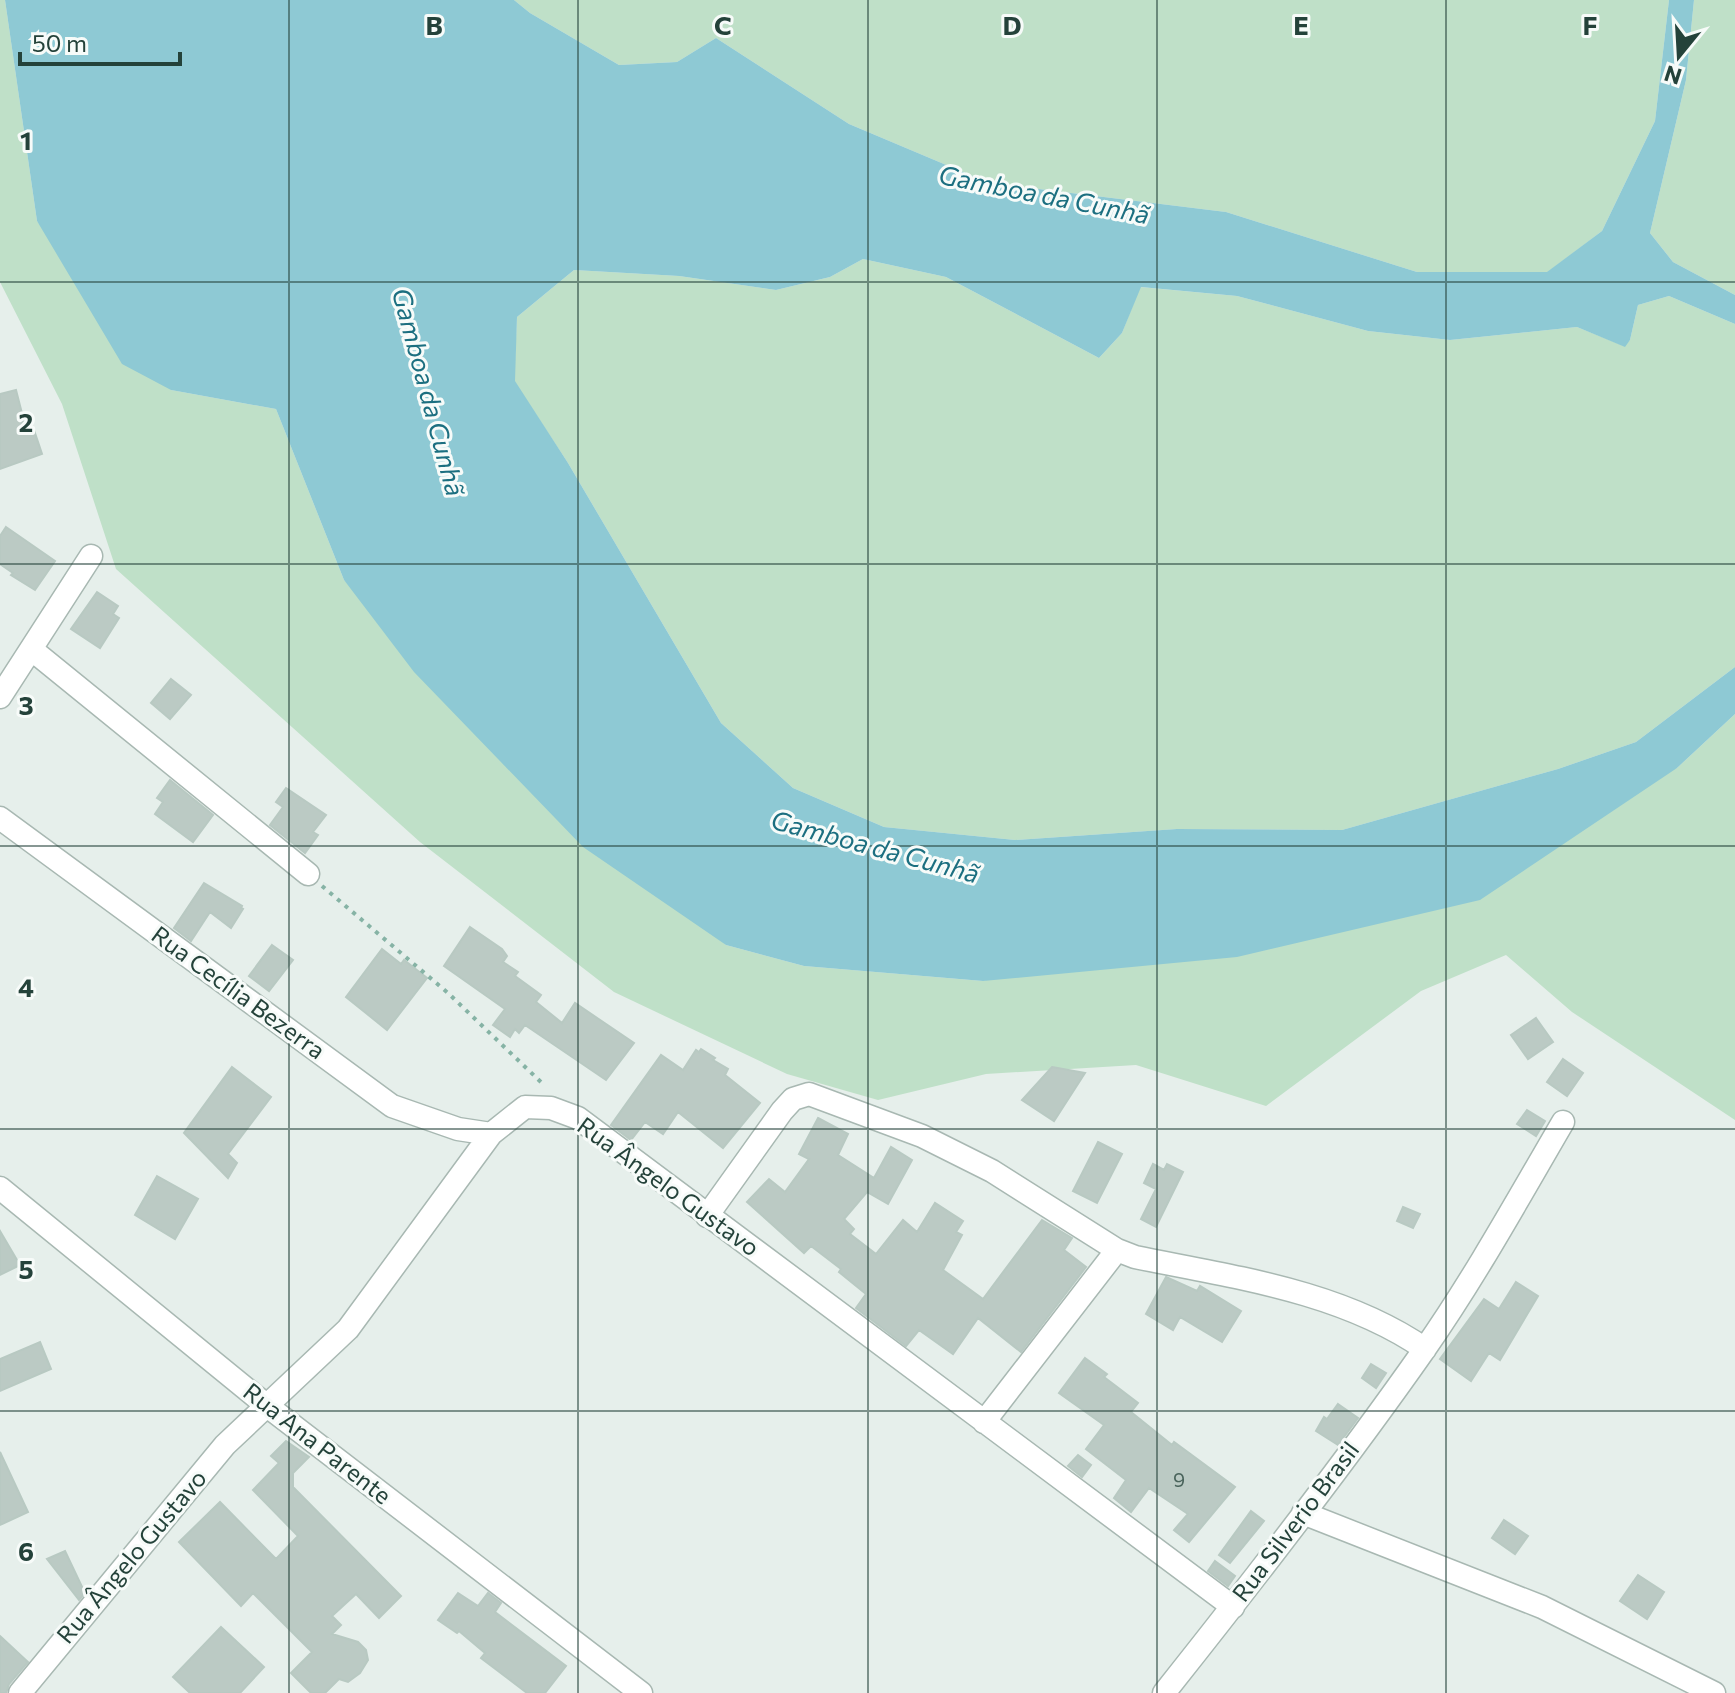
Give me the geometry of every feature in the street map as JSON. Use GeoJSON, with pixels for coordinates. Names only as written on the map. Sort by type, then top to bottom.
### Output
{"type":"FeatureCollection","features":[{"type":"Feature","properties":{"kind":"street"},"geometry":{"type":"LineString","coordinates":[[0,697],[91,556]]}},
{"type":"Feature","properties":{"kind":"street"},"geometry":{"type":"LineString","coordinates":[[31,649],[308,874]]}},
{"type":"Feature","properties":{"kind":"street","name":"Rua Cecília Bezerra"},"geometry":{"type":"LineString","coordinates":[[0,818],[392,1106],[433,1122],[491,1134]]}},
{"type":"Feature","properties":{"kind":"street"},"geometry":{"type":"LineString","coordinates":[[707,1216],[782,1111],[793,1099],[809,1094],[922,1136],[992,1171],[1117,1250],[1135,1257],[1266,1283],[1331,1303],[1398,1330],[1425,1349]]}},
{"type":"Feature","properties":{"kind":"street","name":"Rua Ângelo Gustavo"},"geometry":{"type":"LineString","coordinates":[[20,1693],[225,1445],[348,1329],[491,1134],[525,1107],[551,1108],[578,1118],[1233,1607]]}},
{"type":"Feature","properties":{"kind":"street","name":"Rua Silverio Brasil"},"geometry":{"type":"LineString","coordinates":[[1164,1693],[1233,1607],[1425,1349],[1478,1267],[1563,1122]]}},
{"type":"Feature","properties":{"kind":"street","name":"Rua Ana Parente"},"geometry":{"type":"LineString","coordinates":[[0,1188],[266,1405],[641,1693]]}},
{"type":"Feature","properties":{"kind":"street"},"geometry":{"type":"LineString","coordinates":[[984,1422],[1117,1250]]}},
{"type":"Feature","properties":{"kind":"street"},"geometry":{"type":"LineString","coordinates":[[1303,1513],[1542,1607],[1714,1693]]}},
{"type":"Feature","properties":{"kind":"path"},"geometry":{"type":"LineString","coordinates":[[308,874],[448,993],[546,1087]]}},
{"type":"Feature","properties":{"kind":"green space"},"geometry":{"type":"Polygon","coordinates":[[[0,0],[5,0],[37,221],[171,390],[276,409],[344,580],[726,945],[804,966],[983,981],[1677,768],[1735,714],[1735,1120],[1572,1012],[1506,955],[1421,991],[1266,1106],[1136,1065],[986,1074],[878,1100],[787,1074],[614,992],[420,842],[116,569],[62,404],[0,282],[0,0]]]}},
{"type":"Feature","properties":{"kind":"green space"},"geometry":{"type":"Polygon","coordinates":[[[514,0],[1669,0],[1655,121],[1602,231],[1548,272],[1417,272],[1226,212],[989,183],[849,124],[716,38],[677,62],[619,65],[530,13],[514,0]]]}},
{"type":"Feature","properties":{"kind":"green space"},"geometry":{"type":"Polygon","coordinates":[[[1694,0],[1735,0],[1735,295],[1673,262],[1650,233],[1686,80],[1694,0]]]}},
{"type":"Feature","properties":{"kind":"green space"},"geometry":{"type":"Polygon","coordinates":[[[863,259],[946,277],[1099,358],[1122,333],[1140,287],[1237,296],[1368,331],[1450,340],[1577,327],[1624,346],[1630,340],[1638,305],[1669,296],[1735,324],[1735,667],[1636,742],[1558,769],[1342,830],[1177,829],[1015,840],[884,827],[793,788],[721,723],[568,463],[514,381],[517,317],[574,270],[679,276],[776,290],[830,277],[863,259]]]}},
{"type":"Feature","properties":{"kind":"water","name":"Gamboa da Cunhã"},"geometry":{"type":"Polygon","coordinates":[[[5,0],[514,0],[530,13],[619,65],[677,62],[716,38],[849,124],[989,183],[1226,212],[1417,272],[1547,272],[1602,231],[1655,121],[1669,0],[1694,0],[1686,80],[1650,233],[1673,262],[1735,295],[1735,324],[1669,296],[1638,305],[1630,340],[1625,347],[1577,327],[1450,340],[1368,331],[1237,296],[1141,287],[1122,333],[1099,358],[946,277],[863,259],[830,277],[776,290],[679,276],[574,270],[517,317],[515,381],[568,463],[721,723],[793,788],[884,827],[1015,840],[1177,829],[1342,830],[1558,769],[1636,742],[1735,667],[1735,714],[1677,768],[1480,900],[1237,957],[983,981],[804,966],[726,945],[583,847],[414,672],[344,580],[276,409],[171,390],[122,364],[37,221],[5,0]]]}},
{"type":"Feature","properties":{"kind":"building"},"geometry":{"type":"Polygon","coordinates":[[[16,390],[27,433],[34,430],[42,454],[0,469],[0,394],[16,390]]]}},
{"type":"Feature","properties":{"kind":"building"},"geometry":{"type":"Polygon","coordinates":[[[6,527],[55,561],[35,590],[0,564],[0,536],[6,527]]]}},
{"type":"Feature","properties":{"kind":"building"},"geometry":{"type":"Polygon","coordinates":[[[97,592],[118,606],[113,614],[119,618],[100,648],[71,629],[97,592]]]}},
{"type":"Feature","properties":{"kind":"building"},"geometry":{"type":"Polygon","coordinates":[[[171,679],[191,695],[170,719],[151,703],[171,679]]]}},
{"type":"Feature","properties":{"kind":"building"},"geometry":{"type":"Polygon","coordinates":[[[170,780],[213,815],[193,842],[155,814],[163,802],[157,798],[170,780]]]}},
{"type":"Feature","properties":{"kind":"building"},"geometry":{"type":"Polygon","coordinates":[[[286,788],[326,815],[313,832],[318,835],[305,853],[270,825],[283,807],[276,802],[286,788]]]}},
{"type":"Feature","properties":{"kind":"building"},"geometry":{"type":"Polygon","coordinates":[[[204,883],[243,909],[231,928],[210,912],[191,941],[174,928],[204,883]]]}},
{"type":"Feature","properties":{"kind":"building"},"geometry":{"type":"Polygon","coordinates":[[[470,927],[502,949],[507,956],[503,962],[518,972],[515,976],[541,995],[536,1002],[562,1023],[575,1003],[634,1043],[606,1080],[525,1025],[519,1033],[515,1029],[510,1037],[493,1025],[505,1009],[444,966],[470,927]]]}},
{"type":"Feature","properties":{"kind":"building"},"geometry":{"type":"Polygon","coordinates":[[[272,945],[293,960],[269,991],[249,976],[272,945]]]}},
{"type":"Feature","properties":{"kind":"building"},"geometry":{"type":"Polygon","coordinates":[[[382,949],[401,964],[404,960],[427,978],[387,1030],[346,997],[382,949]]]}},
{"type":"Feature","properties":{"kind":"building"},"geometry":{"type":"Polygon","coordinates":[[[1536,1018],[1553,1042],[1528,1059],[1511,1035],[1536,1018]]]}},
{"type":"Feature","properties":{"kind":"building"},"geometry":{"type":"Polygon","coordinates":[[[701,1049],[728,1069],[725,1075],[760,1103],[723,1148],[678,1112],[663,1134],[645,1122],[631,1140],[611,1125],[661,1055],[683,1070],[696,1050],[699,1052],[701,1049]]]}},
{"type":"Feature","properties":{"kind":"building"},"geometry":{"type":"Polygon","coordinates":[[[1563,1059],[1583,1073],[1567,1096],[1547,1082],[1563,1059]]]}},
{"type":"Feature","properties":{"kind":"building"},"geometry":{"type":"Polygon","coordinates":[[[232,1067],[271,1097],[228,1154],[237,1163],[228,1178],[184,1133],[232,1067]]]}},
{"type":"Feature","properties":{"kind":"building"},"geometry":{"type":"Polygon","coordinates":[[[1052,1067],[1085,1073],[1054,1121],[1022,1100],[1052,1067]]]}},
{"type":"Feature","properties":{"kind":"building"},"geometry":{"type":"Polygon","coordinates":[[[1527,1110],[1545,1121],[1536,1136],[1517,1124],[1527,1110]]]}},
{"type":"Feature","properties":{"kind":"building"},"geometry":{"type":"Polygon","coordinates":[[[818,1118],[848,1134],[838,1155],[874,1178],[891,1147],[912,1160],[888,1204],[867,1192],[844,1219],[854,1229],[850,1234],[876,1254],[903,1220],[917,1232],[935,1203],[963,1221],[956,1232],[962,1235],[943,1270],[983,1299],[1042,1220],[1072,1238],[1064,1250],[1086,1267],[1021,1352],[978,1318],[953,1354],[919,1330],[906,1346],[856,1308],[866,1294],[839,1272],[841,1269],[811,1246],[804,1253],[747,1202],[769,1179],[785,1192],[809,1159],[799,1154],[818,1118]]]}},
{"type":"Feature","properties":{"kind":"building"},"geometry":{"type":"Polygon","coordinates":[[[1098,1142],[1122,1154],[1097,1203],[1073,1191],[1098,1142]]]}},
{"type":"Feature","properties":{"kind":"building"},"geometry":{"type":"Polygon","coordinates":[[[1153,1164],[1164,1170],[1167,1164],[1183,1172],[1156,1227],[1141,1219],[1156,1189],[1144,1183],[1153,1164]]]}},
{"type":"Feature","properties":{"kind":"building"},"geometry":{"type":"Polygon","coordinates":[[[157,1176],[198,1199],[175,1239],[135,1215],[157,1176]]]}},
{"type":"Feature","properties":{"kind":"building"},"geometry":{"type":"Polygon","coordinates":[[[1403,1207],[1420,1214],[1413,1228],[1397,1221],[1403,1207]]]}},
{"type":"Feature","properties":{"kind":"building"},"geometry":{"type":"Polygon","coordinates":[[[0,1231],[20,1265],[0,1275],[0,1231]]]}},
{"type":"Feature","properties":{"kind":"building"},"geometry":{"type":"Polygon","coordinates":[[[1166,1277],[1197,1291],[1200,1286],[1241,1311],[1222,1342],[1180,1317],[1173,1330],[1146,1314],[1166,1277]]]}},
{"type":"Feature","properties":{"kind":"building"},"geometry":{"type":"Polygon","coordinates":[[[1516,1282],[1538,1296],[1500,1360],[1489,1353],[1471,1381],[1440,1359],[1484,1299],[1499,1309],[1516,1282]]]}},
{"type":"Feature","properties":{"kind":"building"},"geometry":{"type":"Polygon","coordinates":[[[40,1342],[51,1369],[0,1391],[0,1359],[40,1342]]]}},
{"type":"Feature","properties":{"kind":"building"},"geometry":{"type":"Polygon","coordinates":[[[1085,1358],[1138,1403],[1131,1412],[1172,1445],[1174,1442],[1235,1487],[1189,1542],[1174,1530],[1188,1514],[1149,1488],[1131,1512],[1114,1498],[1126,1480],[1086,1449],[1104,1425],[1059,1393],[1085,1358]]]}},
{"type":"Feature","properties":{"kind":"building"},"geometry":{"type":"Polygon","coordinates":[[[1371,1364],[1386,1373],[1376,1388],[1362,1378],[1371,1364]]]}},
{"type":"Feature","properties":{"kind":"building"},"geometry":{"type":"Polygon","coordinates":[[[1338,1404],[1358,1418],[1338,1445],[1316,1431],[1324,1417],[1327,1419],[1338,1404]]]}},
{"type":"Feature","properties":{"kind":"building"},"geometry":{"type":"Polygon","coordinates":[[[286,1441],[309,1457],[293,1473],[293,1487],[401,1596],[379,1618],[356,1594],[332,1616],[341,1625],[332,1634],[358,1642],[366,1650],[368,1660],[360,1673],[348,1682],[339,1679],[325,1693],[311,1693],[291,1673],[312,1652],[253,1593],[241,1606],[179,1542],[220,1502],[276,1559],[298,1536],[253,1490],[279,1463],[271,1456],[286,1441]]]}},
{"type":"Feature","properties":{"kind":"building"},"geometry":{"type":"Polygon","coordinates":[[[0,1452],[28,1512],[0,1525],[0,1452]]]}},
{"type":"Feature","properties":{"kind":"building"},"geometry":{"type":"Polygon","coordinates":[[[1078,1455],[1091,1465],[1082,1477],[1068,1466],[1078,1455]]]}},
{"type":"Feature","properties":{"kind":"building"},"geometry":{"type":"Polygon","coordinates":[[[1251,1511],[1264,1521],[1230,1563],[1219,1555],[1251,1511]]]}},
{"type":"Feature","properties":{"kind":"building"},"geometry":{"type":"Polygon","coordinates":[[[1504,1520],[1528,1536],[1515,1554],[1492,1538],[1504,1520]]]}},
{"type":"Feature","properties":{"kind":"building"},"geometry":{"type":"Polygon","coordinates":[[[65,1551],[85,1593],[79,1600],[47,1559],[65,1551]]]}},
{"type":"Feature","properties":{"kind":"building"},"geometry":{"type":"Polygon","coordinates":[[[1215,1561],[1235,1576],[1228,1586],[1208,1571],[1215,1561]]]}},
{"type":"Feature","properties":{"kind":"building"},"geometry":{"type":"Polygon","coordinates":[[[1638,1575],[1664,1592],[1647,1619],[1620,1601],[1638,1575]]]}},
{"type":"Feature","properties":{"kind":"building"},"geometry":{"type":"Polygon","coordinates":[[[458,1593],[478,1606],[488,1593],[501,1603],[495,1612],[566,1666],[545,1693],[527,1693],[481,1658],[485,1653],[459,1631],[457,1633],[438,1620],[458,1593]]]}},
{"type":"Feature","properties":{"kind":"building"},"geometry":{"type":"Polygon","coordinates":[[[221,1627],[264,1667],[240,1693],[190,1693],[173,1677],[221,1627]]]}},
{"type":"Feature","properties":{"kind":"building"},"geometry":{"type":"Polygon","coordinates":[[[0,1636],[28,1662],[9,1684],[6,1693],[0,1693],[0,1636]]]}}]}
